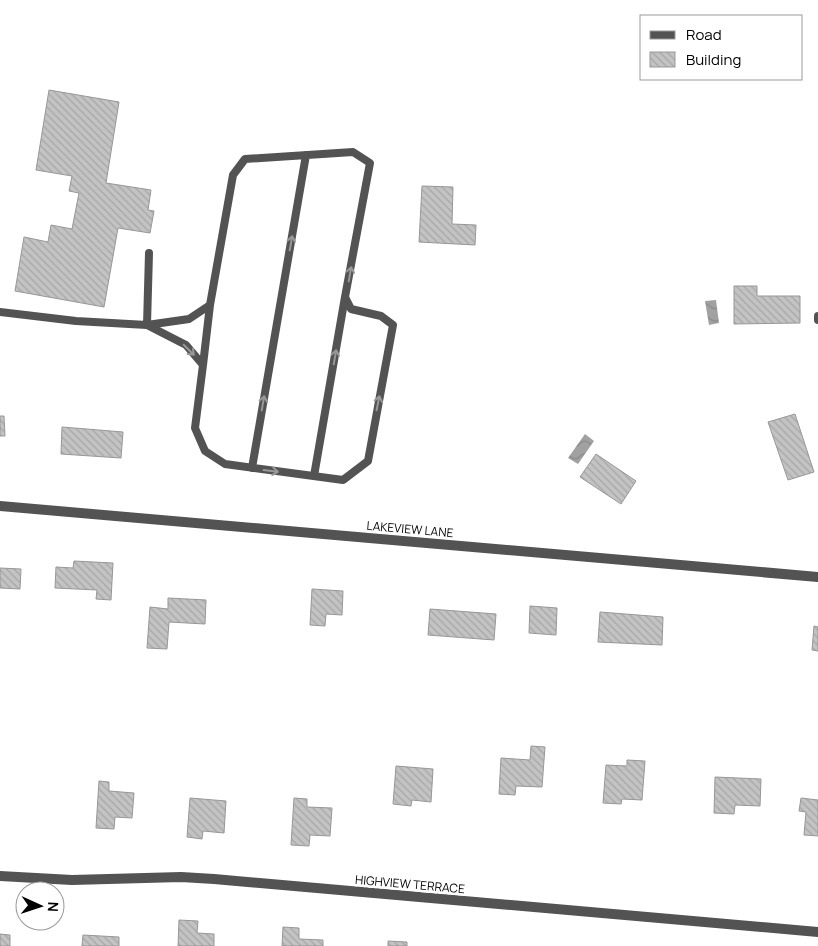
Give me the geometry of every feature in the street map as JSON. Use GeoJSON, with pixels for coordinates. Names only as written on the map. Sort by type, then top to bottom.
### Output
{"type":"FeatureCollection","features":[{"type":"Feature","properties":{"kind":"street","name":"LAKEVIEW LANE"},"geometry":{"type":"LineString","coordinates":[[0,506],[818,577]]}},
{"type":"Feature","properties":{"kind":"street","name":"HIGHVIEW TERRACE"},"geometry":{"type":"LineString","coordinates":[[0,876],[72,880],[214,879],[818,932]]}},
{"type":"Feature","properties":{"kind":"lane"},"geometry":{"type":"LineString","coordinates":[[314,476],[346,297],[370,163],[353,152],[244,158],[233,175],[210,305],[195,428],[205,451],[224,464],[343,480],[368,461],[393,325],[381,316],[351,309],[346,297]]}},
{"type":"Feature","properties":{"kind":"lane"},"geometry":{"type":"LineString","coordinates":[[252,468],[306,155]]}},
{"type":"Feature","properties":{"kind":"lane"},"geometry":{"type":"LineString","coordinates":[[147,325],[149,253]]}},
{"type":"Feature","properties":{"kind":"lane"},"geometry":{"type":"LineString","coordinates":[[0,312],[76,321],[147,325],[189,319],[210,305]]}},
{"type":"Feature","properties":{"kind":"lane"},"geometry":{"type":"LineString","coordinates":[[147,325],[186,345],[203,365]]}},
{"type":"Feature","properties":{"kind":"water"},"geometry":{"type":"Polygon","coordinates":[[[716,300],[719,323],[709,325],[705,301],[716,300]]]}},
{"type":"Feature","properties":{"kind":"water"},"geometry":{"type":"Polygon","coordinates":[[[585,434],[594,441],[578,464],[568,458],[585,434]]]}},
{"type":"Feature","properties":{"kind":"building"},"geometry":{"type":"Polygon","coordinates":[[[49,90],[119,102],[106,183],[151,190],[148,210],[154,211],[150,233],[118,228],[104,307],[15,291],[24,237],[48,242],[51,225],[72,229],[79,193],[69,191],[72,176],[36,170],[49,90]]]}},
{"type":"Feature","properties":{"kind":"building"},"geometry":{"type":"Polygon","coordinates":[[[422,186],[453,187],[452,224],[476,225],[475,245],[419,242],[422,186]]]}},
{"type":"Feature","properties":{"kind":"building"},"geometry":{"type":"Polygon","coordinates":[[[734,286],[757,286],[757,296],[800,296],[800,323],[734,324],[734,286]]]}},
{"type":"Feature","properties":{"kind":"building"},"geometry":{"type":"Polygon","coordinates":[[[795,414],[814,472],[788,480],[768,422],[795,414]]]}},
{"type":"Feature","properties":{"kind":"building"},"geometry":{"type":"Polygon","coordinates":[[[0,416],[4,416],[5,436],[0,436],[0,416]]]}},
{"type":"Feature","properties":{"kind":"building"},"geometry":{"type":"Polygon","coordinates":[[[62,427],[123,432],[121,458],[61,454],[62,427]]]}},
{"type":"Feature","properties":{"kind":"building"},"geometry":{"type":"Polygon","coordinates":[[[596,454],[636,481],[621,504],[580,477],[596,454]]]}},
{"type":"Feature","properties":{"kind":"building"},"geometry":{"type":"Polygon","coordinates":[[[74,561],[113,563],[111,600],[96,599],[97,590],[55,588],[56,567],[73,568],[74,561]]]}},
{"type":"Feature","properties":{"kind":"building"},"geometry":{"type":"Polygon","coordinates":[[[0,568],[21,569],[20,589],[0,588],[0,568]]]}},
{"type":"Feature","properties":{"kind":"building"},"geometry":{"type":"Polygon","coordinates":[[[312,589],[343,591],[342,615],[326,614],[325,626],[310,625],[312,589]]]}},
{"type":"Feature","properties":{"kind":"building"},"geometry":{"type":"Polygon","coordinates":[[[168,598],[206,600],[205,624],[169,622],[167,649],[147,648],[150,607],[168,609],[168,598]]]}},
{"type":"Feature","properties":{"kind":"building"},"geometry":{"type":"Polygon","coordinates":[[[530,606],[557,608],[556,635],[529,633],[530,606]]]}},
{"type":"Feature","properties":{"kind":"building"},"geometry":{"type":"Polygon","coordinates":[[[430,609],[496,614],[494,640],[428,635],[430,609]]]}},
{"type":"Feature","properties":{"kind":"building"},"geometry":{"type":"Polygon","coordinates":[[[600,612],[663,617],[662,645],[598,642],[600,612]]]}},
{"type":"Feature","properties":{"kind":"building"},"geometry":{"type":"Polygon","coordinates":[[[814,626],[818,627],[818,651],[812,650],[814,626]]]}},
{"type":"Feature","properties":{"kind":"building"},"geometry":{"type":"Polygon","coordinates":[[[531,746],[545,747],[542,787],[516,786],[515,795],[499,794],[501,758],[530,760],[531,746]]]}},
{"type":"Feature","properties":{"kind":"building"},"geometry":{"type":"Polygon","coordinates":[[[627,760],[645,761],[642,800],[622,799],[621,804],[603,803],[606,765],[627,766],[627,760]]]}},
{"type":"Feature","properties":{"kind":"building"},"geometry":{"type":"Polygon","coordinates":[[[396,766],[433,769],[431,802],[412,800],[411,806],[393,804],[396,766]]]}},
{"type":"Feature","properties":{"kind":"building"},"geometry":{"type":"Polygon","coordinates":[[[715,777],[761,779],[760,806],[735,805],[734,814],[714,813],[715,777]]]}},
{"type":"Feature","properties":{"kind":"building"},"geometry":{"type":"Polygon","coordinates":[[[99,781],[109,782],[109,791],[134,793],[132,818],[115,817],[114,829],[96,828],[99,781]]]}},
{"type":"Feature","properties":{"kind":"building"},"geometry":{"type":"Polygon","coordinates":[[[190,798],[226,801],[224,833],[203,831],[202,839],[187,837],[190,798]]]}},
{"type":"Feature","properties":{"kind":"building"},"geometry":{"type":"Polygon","coordinates":[[[294,798],[307,799],[307,807],[332,808],[330,836],[310,835],[309,846],[291,845],[294,798]]]}},
{"type":"Feature","properties":{"kind":"building"},"geometry":{"type":"Polygon","coordinates":[[[801,798],[818,800],[818,836],[804,835],[806,812],[799,811],[801,798]]]}},
{"type":"Feature","properties":{"kind":"building"},"geometry":{"type":"Polygon","coordinates":[[[179,920],[198,921],[197,933],[214,934],[214,946],[178,946],[179,920]]]}},
{"type":"Feature","properties":{"kind":"building"},"geometry":{"type":"Polygon","coordinates":[[[283,927],[299,928],[299,939],[323,940],[323,946],[282,946],[283,927]]]}},
{"type":"Feature","properties":{"kind":"building"},"geometry":{"type":"Polygon","coordinates":[[[0,934],[10,935],[10,946],[0,946],[0,934]]]}},
{"type":"Feature","properties":{"kind":"building"},"geometry":{"type":"Polygon","coordinates":[[[83,935],[119,937],[119,946],[82,946],[83,935]]]}},
{"type":"Feature","properties":{"kind":"building"},"geometry":{"type":"Polygon","coordinates":[[[388,941],[407,942],[407,946],[388,946],[388,941]]]}}]}
